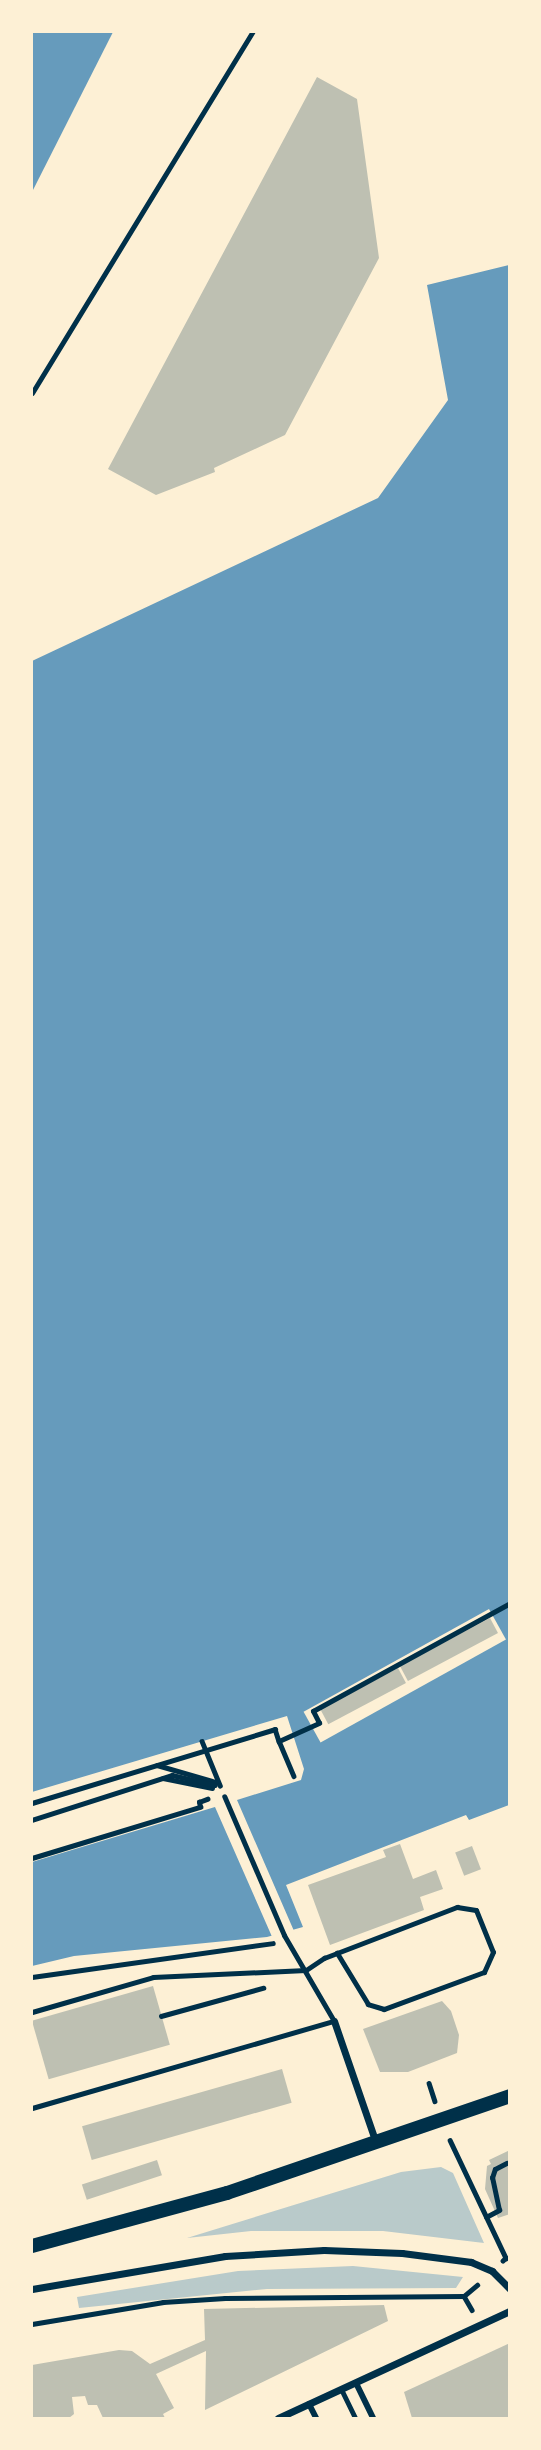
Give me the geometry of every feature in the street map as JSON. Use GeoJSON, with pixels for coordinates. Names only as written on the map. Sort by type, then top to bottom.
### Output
{"type":"FeatureCollection","features":[{"type":"Feature","properties":{"kind":"main road"},"geometry":{"type":"LineString","coordinates":[[32,2246],[155,2215],[377,2145],[509,2096]]}},
{"type":"Feature","properties":{"kind":"street"},"geometry":{"type":"LineString","coordinates":[[334,2021],[377,2145]]}},
{"type":"Feature","properties":{"kind":"street"},"geometry":{"type":"LineString","coordinates":[[32,2290],[225,2256],[324,2250],[402,2253],[471,2262],[492,2271],[509,2289]]}},
{"type":"Feature","properties":{"kind":"street"},"geometry":{"type":"LineString","coordinates":[[278,2418],[509,2311]]}},
{"type":"Feature","properties":{"kind":"street"},"geometry":{"type":"LineString","coordinates":[[356,2383],[373,2418]]}},
{"type":"Feature","properties":{"kind":"street"},"geometry":{"type":"LineString","coordinates":[[309,2404],[316,2418]]}},
{"type":"Feature","properties":{"kind":"lane"},"geometry":{"type":"LineString","coordinates":[[32,393],[252,32]]}},
{"type":"Feature","properties":{"kind":"lane"},"geometry":{"type":"LineString","coordinates":[[32,2108],[334,2021],[284,1935],[225,1796]]}},
{"type":"Feature","properties":{"kind":"lane"},"geometry":{"type":"LineString","coordinates":[[32,2012],[153,1977],[306,1970],[337,1953],[457,1907],[476,1910],[493,1952],[484,1972],[384,2009],[368,2004],[337,1953]]}},
{"type":"Feature","properties":{"kind":"lane"},"geometry":{"type":"LineString","coordinates":[[341,2389],[355,2418]]}},
{"type":"Feature","properties":{"kind":"path"},"geometry":{"type":"LineString","coordinates":[[279,1741],[319,1723],[313,1711],[509,1603]]}},
{"type":"Feature","properties":{"kind":"path"},"geometry":{"type":"LineString","coordinates":[[32,1803],[275,1729],[294,1776]]}},
{"type":"Feature","properties":{"kind":"path"},"geometry":{"type":"LineString","coordinates":[[156,1765],[220,1785],[202,1741]]}},
{"type":"Feature","properties":{"kind":"path"},"geometry":{"type":"LineString","coordinates":[[32,1820],[172,1775],[209,1787]]}},
{"type":"Feature","properties":{"kind":"path"},"geometry":{"type":"LineString","coordinates":[[32,1858],[200,1807],[199,1802],[207,1799]]}},
{"type":"Feature","properties":{"kind":"path"},"geometry":{"type":"LineString","coordinates":[[32,1977],[277,1942],[284,1935]]}},
{"type":"Feature","properties":{"kind":"path"},"geometry":{"type":"LineString","coordinates":[[161,2016],[270,1986]]}},
{"type":"Feature","properties":{"kind":"path"},"geometry":{"type":"LineString","coordinates":[[429,2083],[435,2101]]}},
{"type":"Feature","properties":{"kind":"path"},"geometry":{"type":"LineString","coordinates":[[450,2140],[496,2238],[503,2261]]}},
{"type":"Feature","properties":{"kind":"path"},"geometry":{"type":"LineString","coordinates":[[486,2217],[499,2210],[492,2178],[495,2169],[507,2163]]}},
{"type":"Feature","properties":{"kind":"path"},"geometry":{"type":"LineString","coordinates":[[32,2324],[163,2302],[225,2298],[464,2296],[477,2285]]}},
{"type":"Feature","properties":{"kind":"path"},"geometry":{"type":"LineString","coordinates":[[464,2296],[472,2310]]}},
{"type":"Feature","properties":{"kind":"shaded area"},"geometry":{"type":"Polygon","coordinates":[[[441,2167],[453,2173],[484,2243],[383,2231],[251,2231],[187,2238],[401,2172],[441,2167]]]}},
{"type":"Feature","properties":{"kind":"shaded area"},"geometry":{"type":"Polygon","coordinates":[[[353,2266],[463,2277],[456,2288],[267,2289],[79,2308],[77,2297],[238,2271],[353,2266]]]}},
{"type":"Feature","properties":{"kind":"water"},"geometry":{"type":"Polygon","coordinates":[[[32,32],[113,32],[32,192],[32,32]]]}},
{"type":"Feature","properties":{"kind":"water"},"geometry":{"type":"Polygon","coordinates":[[[509,265],[509,1805],[469,1820],[466,1815],[286,1885],[303,1927],[267,1937],[74,1956],[32,1966],[32,661],[378,498],[448,400],[427,285],[509,265]]]}},
{"type":"Feature","properties":{"kind":"pier"},"geometry":{"type":"Polygon","coordinates":[[[489,1609],[506,1640],[321,1742],[304,1712],[489,1609]]]}},
{"type":"Feature","properties":{"kind":"pier"},"geometry":{"type":"Polygon","coordinates":[[[287,1716],[304,1769],[301,1780],[237,1800],[294,1931],[273,1939],[215,1807],[32,1862],[32,1792],[287,1716]]]}},
{"type":"Feature","properties":{"kind":"building"},"geometry":{"type":"Polygon","coordinates":[[[317,77],[357,99],[379,258],[285,435],[214,468],[215,472],[156,495],[108,469],[317,77]]]}},
{"type":"Feature","properties":{"kind":"building"},"geometry":{"type":"Polygon","coordinates":[[[490,1618],[498,1633],[408,1681],[400,1666],[490,1618]]]}},
{"type":"Feature","properties":{"kind":"building"},"geometry":{"type":"Polygon","coordinates":[[[398,1668],[406,1683],[328,1724],[320,1709],[398,1668]]]}},
{"type":"Feature","properties":{"kind":"building"},"geometry":{"type":"Polygon","coordinates":[[[400,1844],[413,1879],[436,1870],[443,1889],[420,1897],[424,1910],[330,1945],[308,1885],[386,1857],[383,1850],[400,1844]]]}},
{"type":"Feature","properties":{"kind":"building"},"geometry":{"type":"Polygon","coordinates":[[[472,1846],[481,1869],[464,1876],[455,1852],[472,1846]]]}},
{"type":"Feature","properties":{"kind":"building"},"geometry":{"type":"Polygon","coordinates":[[[153,1986],[170,2045],[49,2079],[32,2021],[153,1986]]]}},
{"type":"Feature","properties":{"kind":"building"},"geometry":{"type":"Polygon","coordinates":[[[442,2001],[451,2011],[459,2035],[457,2053],[408,2072],[380,2072],[363,2029],[442,2001]]]}},
{"type":"Feature","properties":{"kind":"building"},"geometry":{"type":"Polygon","coordinates":[[[282,2069],[292,2103],[92,2160],[82,2126],[282,2069]]]}},
{"type":"Feature","properties":{"kind":"building"},"geometry":{"type":"Polygon","coordinates":[[[510,2150],[510,2214],[498,2218],[485,2189],[487,2166],[491,2164],[489,2160],[510,2150]]]}},
{"type":"Feature","properties":{"kind":"building"},"geometry":{"type":"Polygon","coordinates":[[[157,2160],[162,2175],[87,2200],[82,2184],[157,2160]]]}},
{"type":"Feature","properties":{"kind":"building"},"geometry":{"type":"Polygon","coordinates":[[[384,2305],[388,2321],[205,2410],[206,2351],[156,2374],[174,2408],[163,2414],[165,2418],[103,2418],[97,2405],[88,2405],[85,2396],[72,2397],[74,2414],[69,2418],[32,2418],[32,2365],[119,2350],[132,2351],[150,2364],[205,2340],[204,2309],[384,2305]]]}},
{"type":"Feature","properties":{"kind":"building"},"geometry":{"type":"Polygon","coordinates":[[[510,2343],[510,2418],[412,2418],[404,2392],[510,2343]]]}}]}
